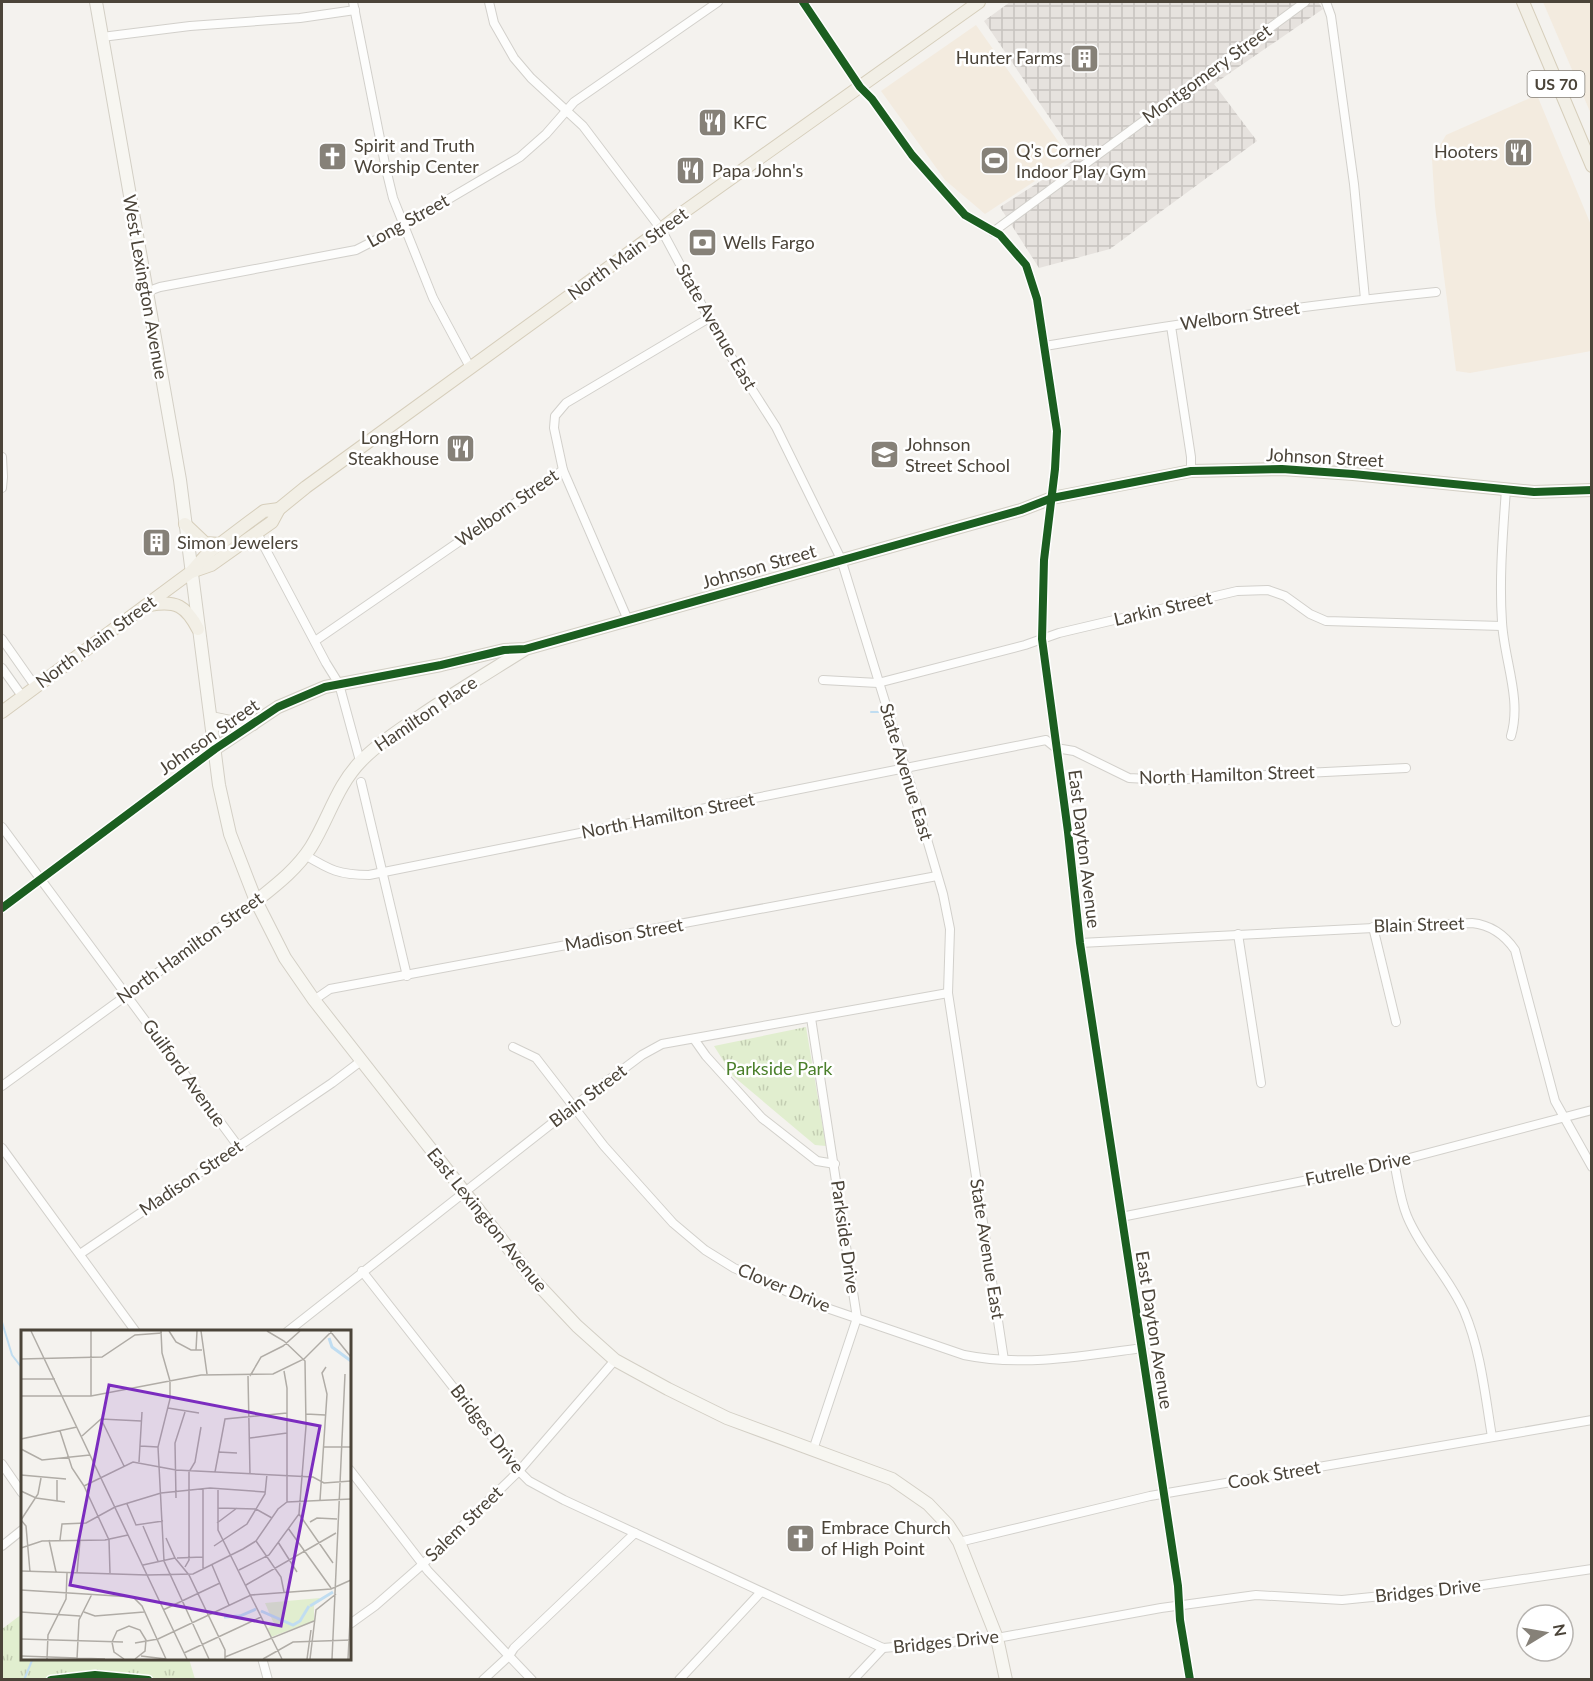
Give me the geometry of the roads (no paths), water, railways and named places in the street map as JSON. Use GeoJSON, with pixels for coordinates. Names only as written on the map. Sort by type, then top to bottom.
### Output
{"type":"FeatureCollection","features":[{"type":"Feature","properties":{"kind":"main road","name":"North Main Street"},"geometry":{"type":"LineString","coordinates":[[191,572],[212,565],[257,533],[272,522],[279,509],[306,487],[979,2]]}},
{"type":"Feature","properties":{"kind":"main road","name":"US 70"},"geometry":{"type":"LineString","coordinates":[[1523,2],[1592,166]]}},
{"type":"Feature","properties":{"kind":"main road","name":"North Main Street"},"geometry":{"type":"LineString","coordinates":[[2,712],[191,572],[208,553],[264,511],[279,509]]}},
{"type":"Feature","properties":{"kind":"main road"},"geometry":{"type":"LineString","coordinates":[[185,524],[205,543],[220,544]]}},
{"type":"Feature","properties":{"kind":"main road"},"geometry":{"type":"LineString","coordinates":[[146,605],[161,603],[182,607],[191,615],[198,629]]}},
{"type":"Feature","properties":{"kind":"street","name":"West Lexington Avenue"},"geometry":{"type":"LineString","coordinates":[[96,2],[172,434],[191,572]]}},
{"type":"Feature","properties":{"kind":"street","name":"State Avenue East"},"geometry":{"type":"LineString","coordinates":[[489,2],[494,23],[514,58],[531,78],[583,126],[661,229],[709,318],[776,427],[841,559],[920,812],[950,929],[948,993],[1004,1360]]}},
{"type":"Feature","properties":{"kind":"street","name":"Long Street"},"geometry":{"type":"LineString","coordinates":[[146,292],[160,287],[356,250],[404,226],[520,157],[546,134],[574,102],[717,2]]}},
{"type":"Feature","properties":{"kind":"street","name":"East Dayton Avenue"},"geometry":{"type":"LineString","coordinates":[[803,2],[860,87],[872,99],[912,155],[966,215],[1000,235],[1026,265],[1037,300],[1057,431],[1044,560],[1042,639],[1068,832],[1080,943],[1190,1680]]}},
{"type":"Feature","properties":{"kind":"street","name":"Montgomery Street"},"geometry":{"type":"LineString","coordinates":[[993,232],[1305,2]]}},
{"type":"Feature","properties":{"kind":"street"},"geometry":{"type":"LineString","coordinates":[[1326,2],[1331,16],[1349,150],[1365,299]]}},
{"type":"Feature","properties":{"kind":"street"},"geometry":{"type":"LineString","coordinates":[[102,38],[190,26],[300,18],[354,6],[386,169],[404,226],[433,297],[471,369]]}},
{"type":"Feature","properties":{"kind":"street","name":"Welborn Street"},"geometry":{"type":"LineString","coordinates":[[1045,346],[1365,299],[1436,292]]}},
{"type":"Feature","properties":{"kind":"street","name":"Welborn Street"},"geometry":{"type":"LineString","coordinates":[[315,641],[563,470],[554,426],[555,416],[566,403],[709,318]]}},
{"type":"Feature","properties":{"kind":"street"},"geometry":{"type":"LineString","coordinates":[[1171,326],[1191,471]]}},
{"type":"Feature","properties":{"kind":"street"},"geometry":{"type":"LineString","coordinates":[[2,458],[2,488]]}},
{"type":"Feature","properties":{"kind":"street","name":"Johnson Street"},"geometry":{"type":"LineString","coordinates":[[2,908],[215,749],[278,707],[325,687],[504,650],[525,649],[1009,513],[1052,498],[1191,471],[1282,469],[1534,492],[1592,490]]}},
{"type":"Feature","properties":{"kind":"street"},"geometry":{"type":"LineString","coordinates":[[563,470],[628,620]]}},
{"type":"Feature","properties":{"kind":"street"},"geometry":{"type":"LineString","coordinates":[[1506,489],[1501,570],[1502,626],[1515,711],[1511,736]]}},
{"type":"Feature","properties":{"kind":"street"},"geometry":{"type":"LineString","coordinates":[[257,533],[339,684],[360,761]]}},
{"type":"Feature","properties":{"kind":"street","name":"East Lexington Avenue"},"geometry":{"type":"LineString","coordinates":[[191,572],[219,785],[230,834],[256,901],[285,958],[314,1000],[549,1298],[615,1360],[727,1418],[892,1479],[928,1504],[959,1542],[997,1638],[1006,1680]]}},
{"type":"Feature","properties":{"kind":"street","name":"Larkin Street"},"geometry":{"type":"LineString","coordinates":[[823,680],[878,683],[1042,639],[1248,590],[1268,590],[1285,596],[1310,614],[1326,621],[1502,626]]}},
{"type":"Feature","properties":{"kind":"street"},"geometry":{"type":"LineString","coordinates":[[2,639],[35,686]]}},
{"type":"Feature","properties":{"kind":"street","name":"Hamilton Place"},"geometry":{"type":"LineString","coordinates":[[305,855],[339,788],[360,761],[394,733],[459,689],[525,649]]}},
{"type":"Feature","properties":{"kind":"street"},"geometry":{"type":"LineString","coordinates":[[459,689],[472,673],[470,658]]}},
{"type":"Feature","properties":{"kind":"street"},"geometry":{"type":"LineString","coordinates":[[2,668],[22,696]]}},
{"type":"Feature","properties":{"kind":"street"},"geometry":{"type":"LineString","coordinates":[[211,718],[253,724]]}},
{"type":"Feature","properties":{"kind":"street","name":"North Hamilton Street"},"geometry":{"type":"LineString","coordinates":[[2,1086],[256,901],[279,882],[305,855],[336,873],[369,875],[383,873],[1046,740],[1056,748],[1074,751],[1129,778],[1166,780],[1406,768]]}},
{"type":"Feature","properties":{"kind":"street"},"geometry":{"type":"LineString","coordinates":[[362,782],[407,976]]}},
{"type":"Feature","properties":{"kind":"street","name":"Guilford Avenue"},"geometry":{"type":"LineString","coordinates":[[2,827],[238,1146]]}},
{"type":"Feature","properties":{"kind":"street","name":"Madison Street"},"geometry":{"type":"LineString","coordinates":[[314,1000],[330,989],[937,876]]}},
{"type":"Feature","properties":{"kind":"street","name":"Blain Street"},"geometry":{"type":"LineString","coordinates":[[1080,943],[1373,927],[1484,924],[1508,940],[1519,961],[1544,1061],[1562,1116],[1592,1167]]}},
{"type":"Feature","properties":{"kind":"street"},"geometry":{"type":"LineString","coordinates":[[1373,927],[1396,1022]]}},
{"type":"Feature","properties":{"kind":"street"},"geometry":{"type":"LineString","coordinates":[[1238,934],[1261,1083]]}},
{"type":"Feature","properties":{"kind":"street","name":"Blain Street"},"geometry":{"type":"LineString","coordinates":[[289,1330],[574,1106],[642,1055],[662,1044],[948,993]]}},
{"type":"Feature","properties":{"kind":"street","name":"Parkside Drive"},"geometry":{"type":"LineString","coordinates":[[812,1018],[857,1318],[813,1450]]}},
{"type":"Feature","properties":{"kind":"street"},"geometry":{"type":"LineString","coordinates":[[694,1039],[714,1065],[762,1118],[817,1161],[835,1164]]}},
{"type":"Feature","properties":{"kind":"street","name":"Clover Drive"},"geometry":{"type":"LineString","coordinates":[[513,1047],[536,1058],[604,1146],[673,1223],[705,1250],[734,1268],[773,1286],[857,1318],[964,1355],[986,1360],[1039,1361],[1142,1348]]}},
{"type":"Feature","properties":{"kind":"street","name":"Madison Street"},"geometry":{"type":"LineString","coordinates":[[80,1254],[361,1061]]}},
{"type":"Feature","properties":{"kind":"street","name":"Futrelle Drive"},"geometry":{"type":"LineString","coordinates":[[1121,1217],[1394,1162],[1562,1116],[1592,1110]]}},
{"type":"Feature","properties":{"kind":"street"},"geometry":{"type":"LineString","coordinates":[[2,1148],[135,1330]]}},
{"type":"Feature","properties":{"kind":"street"},"geometry":{"type":"LineString","coordinates":[[1394,1162],[1407,1217],[1455,1294],[1471,1329],[1483,1381],[1492,1437]]}},
{"type":"Feature","properties":{"kind":"street","name":"Bridges Drive"},"geometry":{"type":"LineString","coordinates":[[362,1271],[529,1481],[635,1533],[883,1648],[997,1638],[1180,1605],[1256,1595],[1342,1600],[1401,1595],[1592,1569]]}},
{"type":"Feature","properties":{"kind":"street","name":"Salem Street"},"geometry":{"type":"LineString","coordinates":[[351,1623],[375,1606],[423,1564],[519,1471],[615,1360]]}},
{"type":"Feature","properties":{"kind":"street","name":"Cook Street"},"geometry":{"type":"LineString","coordinates":[[959,1542],[1150,1496],[1163,1496],[1592,1420]]}},
{"type":"Feature","properties":{"kind":"street"},"geometry":{"type":"LineString","coordinates":[[2,1464],[21,1492]]}},
{"type":"Feature","properties":{"kind":"street"},"geometry":{"type":"LineString","coordinates":[[351,1471],[423,1564],[532,1680]]}},
{"type":"Feature","properties":{"kind":"street"},"geometry":{"type":"LineString","coordinates":[[2,1546],[21,1531]]}},
{"type":"Feature","properties":{"kind":"street"},"geometry":{"type":"LineString","coordinates":[[483,1680],[635,1533]]}},
{"type":"Feature","properties":{"kind":"street"},"geometry":{"type":"LineString","coordinates":[[679,1680],[761,1592]]}},
{"type":"Feature","properties":{"kind":"street"},"geometry":{"type":"LineString","coordinates":[[853,1680],[883,1648]]}},
{"type":"Feature","properties":{"kind":"street"},"geometry":{"type":"LineString","coordinates":[[262,1660],[267,1680]]}},
{"type":"Feature","properties":{"kind":"waterway"},"geometry":{"type":"LineString","coordinates":[[871,712],[880,712]]}},
{"type":"Feature","properties":{"kind":"waterway"},"geometry":{"type":"LineString","coordinates":[[2,1322],[12,1355],[21,1367]]}},
{"type":"Feature","properties":{"kind":"waterway"},"geometry":{"type":"LineString","coordinates":[[24,1680],[32,1660]]}},
{"type":"Feature","properties":{"kind":"place","name":"Hunter Farms"},"geometry":{"type":"Point","coordinates":[1084,58]}},
{"type":"Feature","properties":{"kind":"place","name":"KFC"},"geometry":{"type":"Point","coordinates":[712,123]}},
{"type":"Feature","properties":{"kind":"place","name":"Hooters"},"geometry":{"type":"Point","coordinates":[1519,152]}},
{"type":"Feature","properties":{"kind":"place","name":"Spirit and Truth Worship Center"},"geometry":{"type":"Point","coordinates":[333,156]}},
{"type":"Feature","properties":{"kind":"place","name":"Q's Corner Indoor Play Gym"},"geometry":{"type":"Point","coordinates":[995,161]}},
{"type":"Feature","properties":{"kind":"place","name":"Papa John's"},"geometry":{"type":"Point","coordinates":[691,171]}},
{"type":"Feature","properties":{"kind":"place","name":"Wells Fargo"},"geometry":{"type":"Point","coordinates":[702,243]}},
{"type":"Feature","properties":{"kind":"place","name":"LongHorn Steakhouse"},"geometry":{"type":"Point","coordinates":[460,448]}},
{"type":"Feature","properties":{"kind":"place","name":"Johnson Street School"},"geometry":{"type":"Point","coordinates":[884,455]}},
{"type":"Feature","properties":{"kind":"place","name":"Simon Jewelers"},"geometry":{"type":"Point","coordinates":[156,543]}},
{"type":"Feature","properties":{"kind":"place","name":"Embrace Church of High Point"},"geometry":{"type":"Point","coordinates":[800,1538]}},
{"type":"Feature","properties":{"kind":"park label","name":"Parkside Park"},"geometry":{"type":"Point","coordinates":[779,1069]}}]}
